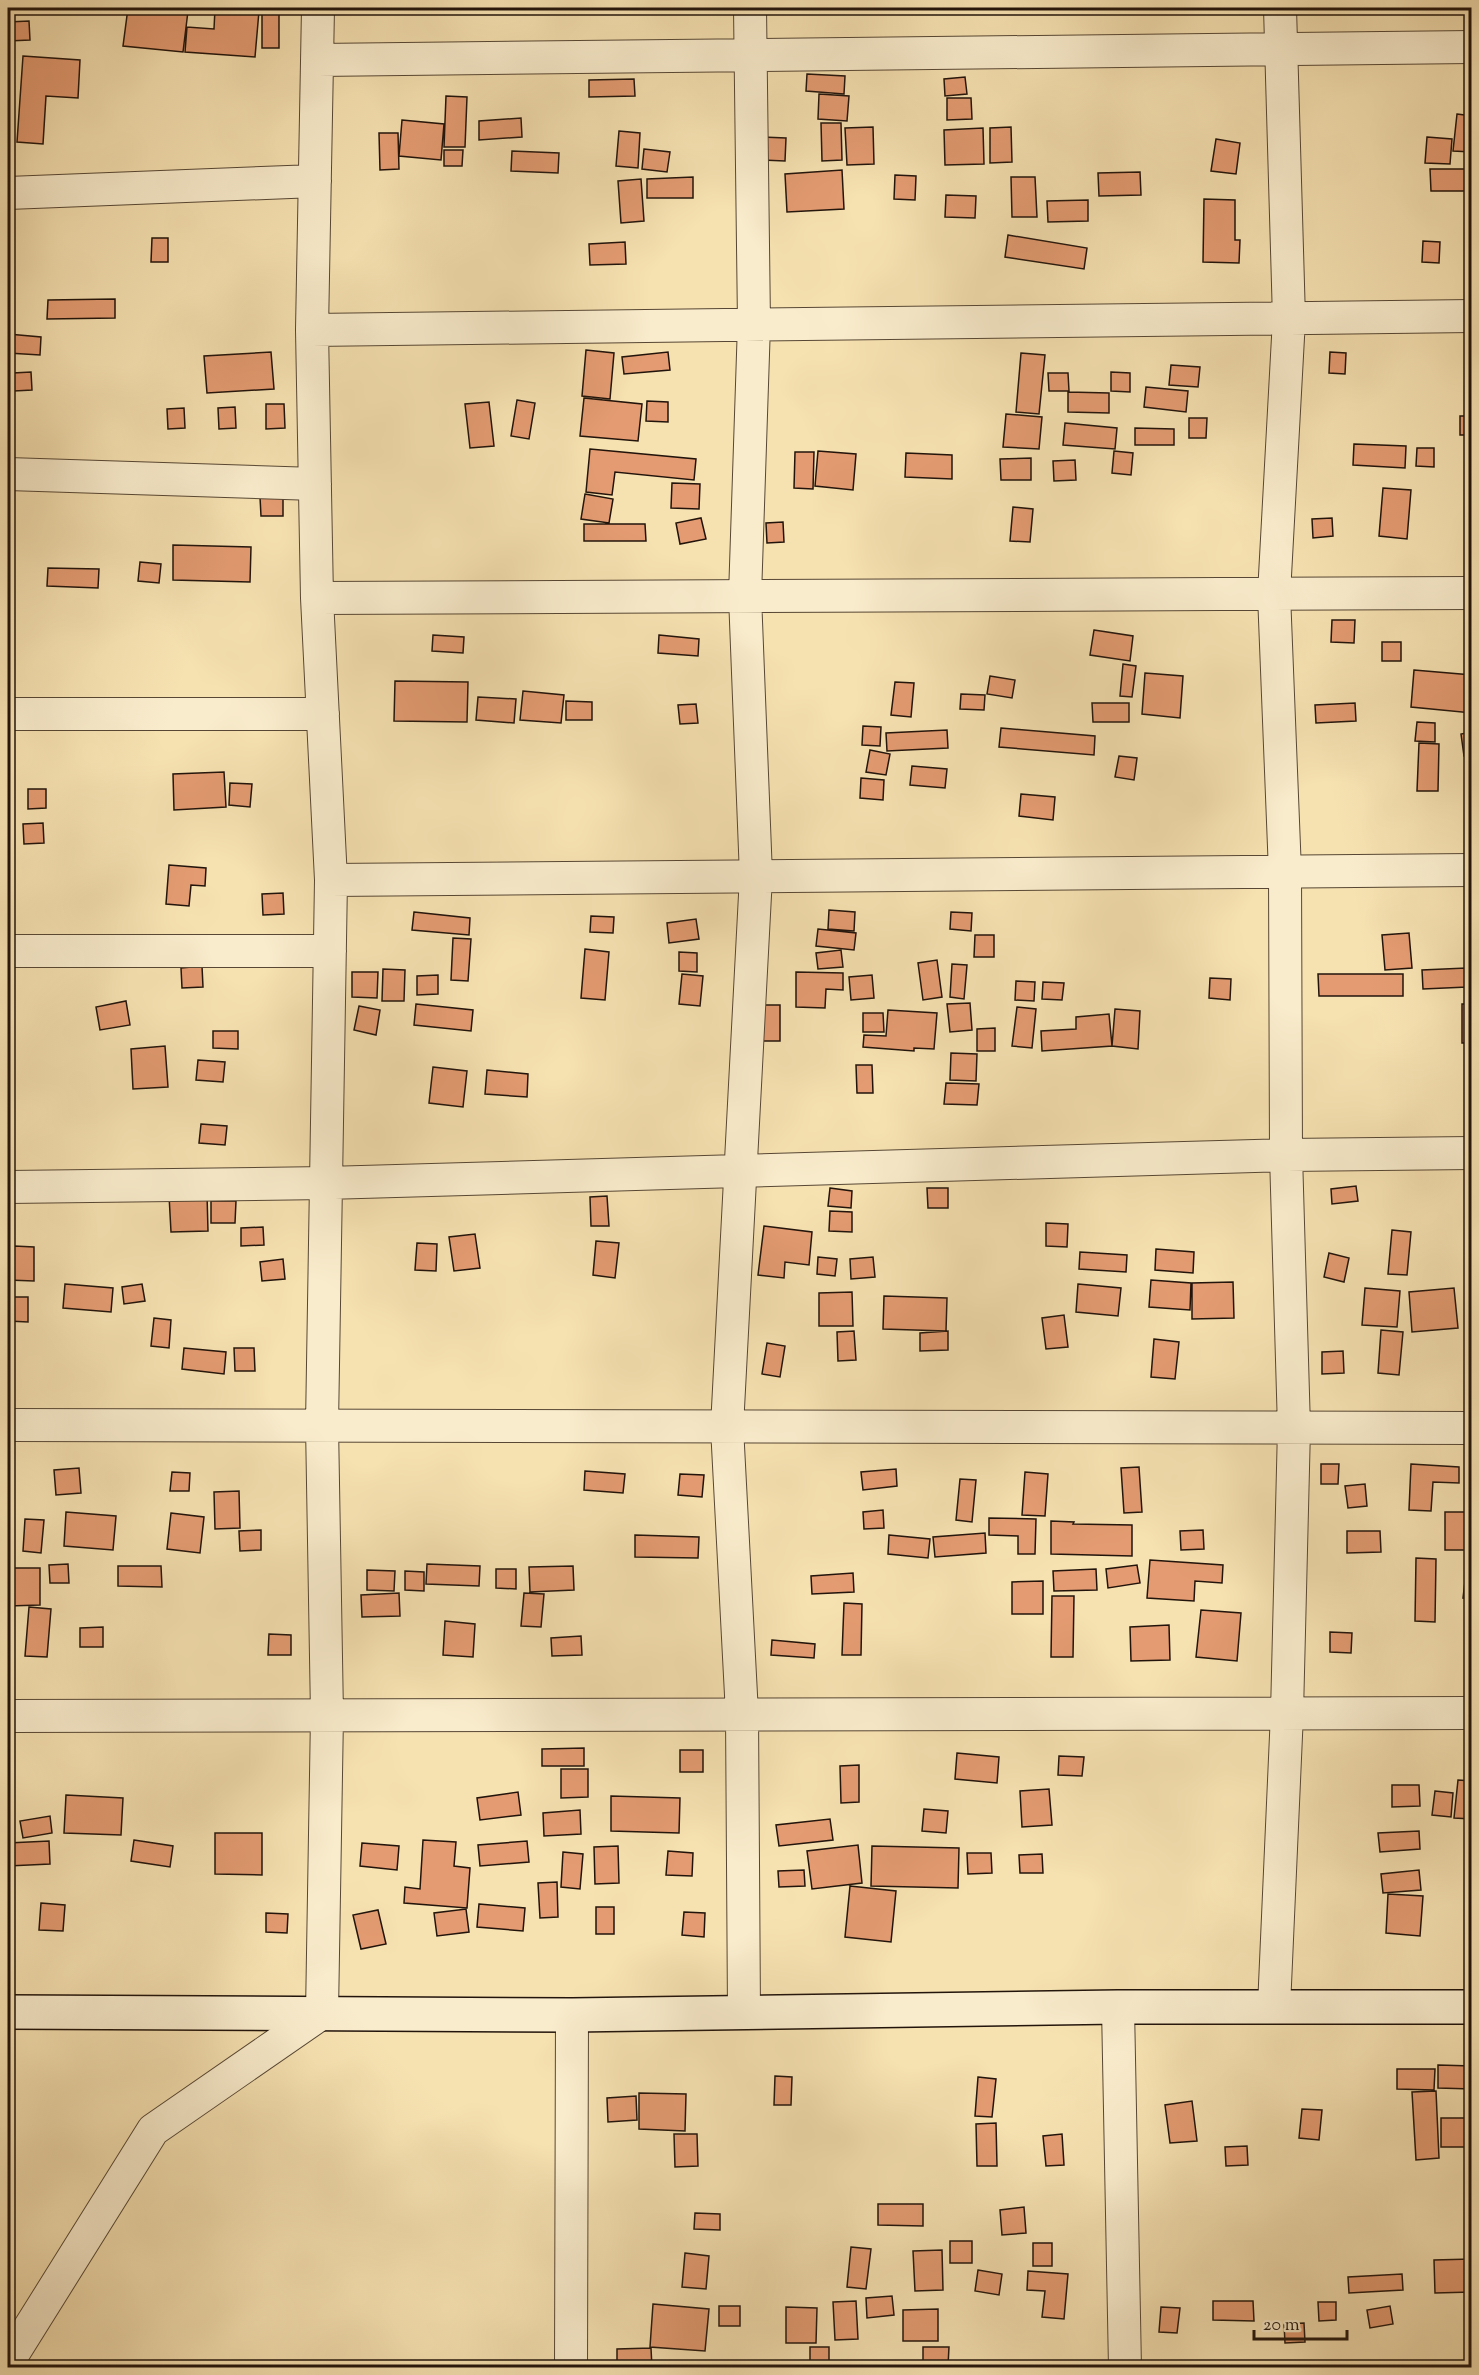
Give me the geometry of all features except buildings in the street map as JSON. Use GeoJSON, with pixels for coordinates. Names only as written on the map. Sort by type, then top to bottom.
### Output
{"type":"FeatureCollection","features":[{"type":"Feature","properties":{"kind":"street"},"geometry":{"type":"LineString","coordinates":[[318,8],[312,330],[317,598],[331,880],[322,1425],[327,1715],[322,2013]]}},
{"type":"Feature","properties":{"kind":"street"},"geometry":{"type":"LineString","coordinates":[[744,2012],[742,1714],[727,1426],[756,876],[745,596],[754,324],[750,8]]}},
{"type":"Feature","properties":{"kind":"street"},"geometry":{"type":"LineString","coordinates":[[1274,2007],[1287,1713],[1294,1428],[1286,1155],[1285,872],[1274,594],[1289,319],[1279,50],[1280,8]]}},
{"type":"Feature","properties":{"kind":"street"},"geometry":{"type":"LineString","coordinates":[[318,60],[1472,47]]}},
{"type":"Feature","properties":{"kind":"street"},"geometry":{"type":"LineString","coordinates":[[8,193],[315,181]]}},
{"type":"Feature","properties":{"kind":"street"},"geometry":{"type":"LineString","coordinates":[[312,330],[1472,316]]}},
{"type":"Feature","properties":{"kind":"street"},"geometry":{"type":"LineString","coordinates":[[8,474],[315,484]]}},
{"type":"Feature","properties":{"kind":"street"},"geometry":{"type":"LineString","coordinates":[[317,598],[1472,593]]}},
{"type":"Feature","properties":{"kind":"street"},"geometry":{"type":"LineString","coordinates":[[8,714],[323,714]]}},
{"type":"Feature","properties":{"kind":"street"},"geometry":{"type":"LineString","coordinates":[[331,880],[1472,870]]}},
{"type":"Feature","properties":{"kind":"street"},"geometry":{"type":"LineString","coordinates":[[8,951],[330,951]]}},
{"type":"Feature","properties":{"kind":"street"},"geometry":{"type":"LineString","coordinates":[[8,1187],[326,1183],[1286,1155],[1472,1153]]}},
{"type":"Feature","properties":{"kind":"street"},"geometry":{"type":"LineString","coordinates":[[8,1425],[1472,1428]]}},
{"type":"Feature","properties":{"kind":"street"},"geometry":{"type":"LineString","coordinates":[[8,1716],[1472,1713]]}},
{"type":"Feature","properties":{"kind":"street"},"geometry":{"type":"LineString","coordinates":[[1118,2007],[1125,2367]]}},
{"type":"Feature","properties":{"kind":"street"},"geometry":{"type":"LineString","coordinates":[[8,2012],[572,2015],[1118,2007],[1472,2007]]}},
{"type":"Feature","properties":{"kind":"street"},"geometry":{"type":"LineString","coordinates":[[8,2362],[153,2130],[322,2013]]}},
{"type":"Feature","properties":{"kind":"street"},"geometry":{"type":"LineString","coordinates":[[571,2367],[572,2015]]}}]}
